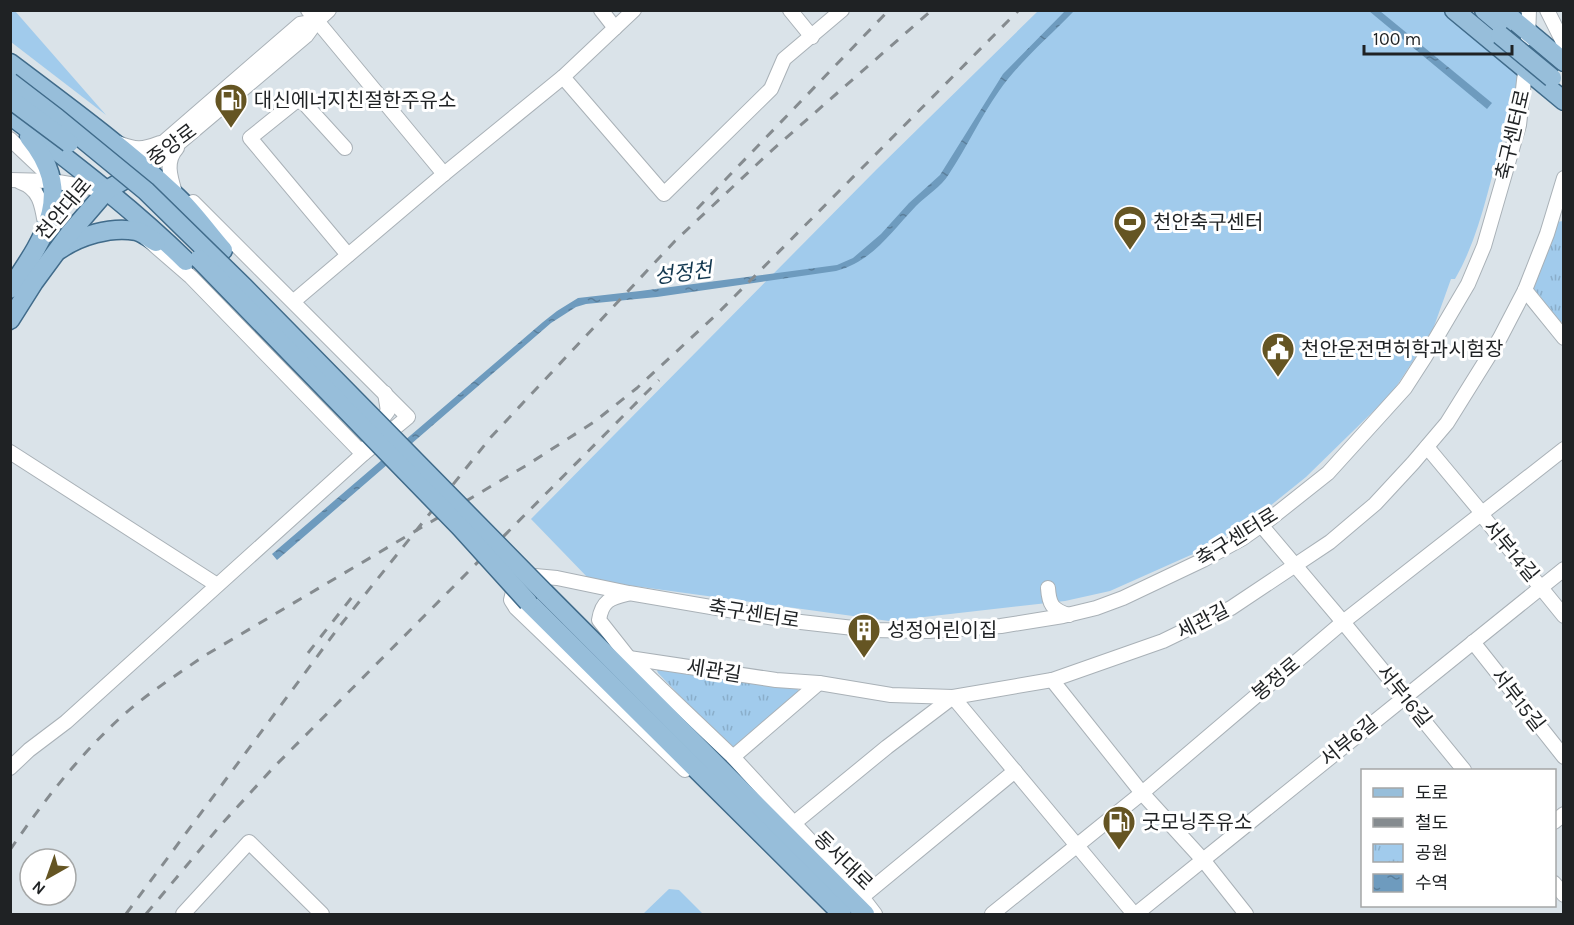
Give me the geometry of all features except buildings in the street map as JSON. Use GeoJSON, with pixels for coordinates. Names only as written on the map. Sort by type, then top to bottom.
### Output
{"type":"FeatureCollection","features":[{"type":"Feature","properties":{"kind":"main road"},"geometry":{"type":"LineString","coordinates":[[1454,10],[1563,101]]}},
{"type":"Feature","properties":{"kind":"main road"},"geometry":{"type":"LineString","coordinates":[[1471,10],[1501,24],[1529,33],[1559,74]]}},
{"type":"Feature","properties":{"kind":"main road"},"geometry":{"type":"LineString","coordinates":[[1484,10],[1559,74]]}},
{"type":"Feature","properties":{"kind":"main road"},"geometry":{"type":"LineString","coordinates":[[10,63],[116,143],[143,169],[174,189],[223,250],[501,536],[632,679]]}},
{"type":"Feature","properties":{"kind":"main road"},"geometry":{"type":"LineString","coordinates":[[10,82],[66,125],[161,205],[788,839]]}},
{"type":"Feature","properties":{"kind":"main road"},"geometry":{"type":"LineString","coordinates":[[10,99],[124,187],[199,259],[460,527],[528,602]]}},
{"type":"Feature","properties":{"kind":"main road"},"geometry":{"type":"LineString","coordinates":[[10,117],[148,224],[441,522],[788,839]]}},
{"type":"Feature","properties":{"kind":"main road"},"geometry":{"type":"LineString","coordinates":[[10,117],[40,150],[52,181],[54,200],[50,220],[31,259]]}},
{"type":"Feature","properties":{"kind":"main road","name":"천안대로"},"geometry":{"type":"LineString","coordinates":[[10,320],[54,255],[107,190],[143,169]]}},
{"type":"Feature","properties":{"kind":"main road"},"geometry":{"type":"LineString","coordinates":[[31,259],[78,212],[107,190]]}},
{"type":"Feature","properties":{"kind":"main road"},"geometry":{"type":"LineString","coordinates":[[54,255],[68,244],[88,236],[107,232],[138,231],[186,261]]}},
{"type":"Feature","properties":{"kind":"main road","name":"천안대로"},"geometry":{"type":"LineString","coordinates":[[10,289],[31,259]]}},
{"type":"Feature","properties":{"kind":"main road","name":"동서대로"},"geometry":{"type":"LineString","coordinates":[[788,839],[863,906]]}},
{"type":"Feature","properties":{"kind":"main road","name":"동서대로"},"geometry":{"type":"LineString","coordinates":[[788,839],[842,915]]}},
{"type":"Feature","properties":{"kind":"street","name":"중앙로"},"geometry":{"type":"LineString","coordinates":[[143,169],[151,153],[300,24],[312,16],[329,10]]}},
{"type":"Feature","properties":{"kind":"street"},"geometry":{"type":"LineString","coordinates":[[601,10],[615,28]]}},
{"type":"Feature","properties":{"kind":"street"},"geometry":{"type":"LineString","coordinates":[[294,301],[563,77],[634,10]]}},
{"type":"Feature","properties":{"kind":"street"},"geometry":{"type":"LineString","coordinates":[[790,10],[812,37]]}},
{"type":"Feature","properties":{"kind":"street"},"geometry":{"type":"LineString","coordinates":[[563,77],[664,194],[771,89],[784,59],[842,10]]}},
{"type":"Feature","properties":{"kind":"street","name":"축구센터로"},"geometry":{"type":"LineString","coordinates":[[834,915],[805,890],[728,812],[516,608],[511,600],[513,592],[522,583],[535,576],[557,578],[792,621],[871,630],[928,631],[991,627],[1069,615],[1096,608],[1123,598],[1213,555],[1261,525],[1316,483],[1342,459],[1405,388],[1455,309],[1484,246],[1519,125],[1526,70],[1529,10]]}},
{"type":"Feature","properties":{"kind":"street"},"geometry":{"type":"LineString","coordinates":[[1547,10],[1562,36]]}},
{"type":"Feature","properties":{"kind":"street","name":"중앙로"},"geometry":{"type":"LineString","coordinates":[[143,169],[159,160],[306,36],[312,16]]}},
{"type":"Feature","properties":{"kind":"street"},"geometry":{"type":"LineString","coordinates":[[312,16],[444,174]]}},
{"type":"Feature","properties":{"kind":"street"},"geometry":{"type":"LineString","coordinates":[[345,148],[304,103],[296,101],[250,138],[348,255]]}},
{"type":"Feature","properties":{"kind":"street"},"geometry":{"type":"LineString","coordinates":[[174,189],[169,173],[171,155],[186,136]]}},
{"type":"Feature","properties":{"kind":"street"},"geometry":{"type":"LineString","coordinates":[[10,138],[40,166],[52,181]]}},
{"type":"Feature","properties":{"kind":"street"},"geometry":{"type":"LineString","coordinates":[[116,143],[132,149],[144,149],[164,141]]}},
{"type":"Feature","properties":{"kind":"street","name":"세관길"},"geometry":{"type":"LineString","coordinates":[[629,658],[776,680],[819,683],[891,695],[953,697],[1052,680],[1163,641],[1230,608],[1330,542],[1375,504],[1447,423],[1500,338],[1525,290],[1560,207],[1563,178]]}},
{"type":"Feature","properties":{"kind":"street"},"geometry":{"type":"LineString","coordinates":[[13,180],[52,181],[107,190]]}},
{"type":"Feature","properties":{"kind":"street"},"geometry":{"type":"LineString","coordinates":[[13,180],[28,185],[38,194],[46,228]]}},
{"type":"Feature","properties":{"kind":"street","name":"중앙로"},"geometry":{"type":"LineString","coordinates":[[174,189],[294,301],[408,417],[363,454]]}},
{"type":"Feature","properties":{"kind":"street"},"geometry":{"type":"LineString","coordinates":[[138,231],[191,277],[363,454]]}},
{"type":"Feature","properties":{"kind":"street"},"geometry":{"type":"LineString","coordinates":[[1525,290],[1562,334]]}},
{"type":"Feature","properties":{"kind":"street"},"geometry":{"type":"LineString","coordinates":[[10,768],[29,750],[66,722],[363,454],[375,429],[388,411],[385,393]]}},
{"type":"Feature","properties":{"kind":"street"},"geometry":{"type":"LineString","coordinates":[[342,433],[364,436],[375,429]]}},
{"type":"Feature","properties":{"kind":"street","name":"서부14길"},"geometry":{"type":"LineString","coordinates":[[1427,447],[1542,587],[1563,616]]}},
{"type":"Feature","properties":{"kind":"street","name":"봉정로"},"geometry":{"type":"LineString","coordinates":[[992,915],[1142,793],[1343,622],[1563,449]]}},
{"type":"Feature","properties":{"kind":"street"},"geometry":{"type":"LineString","coordinates":[[10,452],[217,585]]}},
{"type":"Feature","properties":{"kind":"street","name":"서부16길"},"geometry":{"type":"LineString","coordinates":[[1261,525],[1462,769]]}},
{"type":"Feature","properties":{"kind":"street","name":"서부6길"},"geometry":{"type":"LineString","coordinates":[[1135,915],[1563,569]]}},
{"type":"Feature","properties":{"kind":"street"},"geometry":{"type":"LineString","coordinates":[[1048,588],[1049,602],[1056,611],[1069,615]]}},
{"type":"Feature","properties":{"kind":"street"},"geometry":{"type":"LineString","coordinates":[[629,593],[611,598],[602,609],[599,620],[629,658],[733,757],[788,839],[887,747],[953,697],[1135,915]]}},
{"type":"Feature","properties":{"kind":"street","name":"서부15길"},"geometry":{"type":"LineString","coordinates":[[1473,642],[1563,757]]}},
{"type":"Feature","properties":{"kind":"street"},"geometry":{"type":"LineString","coordinates":[[1052,680],[1142,793],[1204,861],[1246,915]]}},
{"type":"Feature","properties":{"kind":"street"},"geometry":{"type":"LineString","coordinates":[[733,757],[819,683]]}},
{"type":"Feature","properties":{"kind":"street"},"geometry":{"type":"LineString","coordinates":[[875,915],[863,906],[1015,771]]}},
{"type":"Feature","properties":{"kind":"street"},"geometry":{"type":"LineString","coordinates":[[183,915],[249,842],[322,915]]}},
{"type":"Feature","properties":{"kind":"green space"},"geometry":{"type":"Polygon","coordinates":[[[10,11],[15,11],[106,115],[11,42],[10,11]]]}},
{"type":"Feature","properties":{"kind":"green space","name":"천안축구센터"},"geometry":{"type":"Polygon","coordinates":[[[1038,11],[1444,11],[1525,77],[1506,127],[1472,244],[1455,279],[1451,279],[1432,332],[1392,393],[1306,477],[1260,514],[1202,550],[1110,591],[1065,601],[889,621],[590,580],[531,519],[877,169],[1038,11]]]}},
{"type":"Feature","properties":{"kind":"green space"},"geometry":{"type":"Polygon","coordinates":[[[1563,221],[1563,322],[1556,321],[1532,290],[1557,222],[1563,221]]]}},
{"type":"Feature","properties":{"kind":"green space"},"geometry":{"type":"Polygon","coordinates":[[[656,668],[796,685],[799,693],[734,749],[729,747],[658,673],[656,668]]]}},
{"type":"Feature","properties":{"kind":"green space"},"geometry":{"type":"Polygon","coordinates":[[[669,889],[679,890],[703,914],[643,914],[669,889]]]}},
{"type":"Feature","properties":{"kind":"water"},"geometry":{"type":"Polygon","coordinates":[[[1065,11],[1074,11],[1007,80],[946,179],[916,206],[880,245],[861,260],[836,271],[576,307],[551,323],[277,560],[272,554],[543,322],[578,298],[837,265],[853,258],[881,234],[909,203],[940,175],[1003,74],[1065,11]]]}},
{"type":"Feature","properties":{"kind":"water"},"geometry":{"type":"Polygon","coordinates":[[[1369,11],[1380,11],[1492,103],[1487,109],[1369,11]]]}},
{"type":"Feature","properties":{"kind":"railway"},"geometry":{"type":"LineString","coordinates":[[697,209],[889,10]]}},
{"type":"Feature","properties":{"kind":"railway"},"geometry":{"type":"LineString","coordinates":[[126,914],[339,627],[491,437],[675,241],[770,152],[932,10]]}},
{"type":"Feature","properties":{"kind":"railway"},"geometry":{"type":"LineString","coordinates":[[10,850],[74,765],[119,719],[150,694],[204,656],[527,465],[594,422],[637,388],[717,314],[1019,10]]}},
{"type":"Feature","properties":{"kind":"railway"},"geometry":{"type":"LineString","coordinates":[[146,914],[219,827],[273,768],[659,380]]}},
{"type":"Feature","properties":{"kind":"railway"},"geometry":{"type":"LineString","coordinates":[[308,653],[356,592]]}},
{"type":"Feature","properties":{"kind":"place","name":"대신에너지친절한주유소"},"geometry":{"type":"Point","coordinates":[231,129]}},
{"type":"Feature","properties":{"kind":"place","name":"천안축구센터"},"geometry":{"type":"Point","coordinates":[1130,251]}},
{"type":"Feature","properties":{"kind":"place","name":"천안운전면허학과시험장"},"geometry":{"type":"Point","coordinates":[1278,378]}},
{"type":"Feature","properties":{"kind":"place","name":"성정어린이집"},"geometry":{"type":"Point","coordinates":[864,659]}},
{"type":"Feature","properties":{"kind":"place","name":"굿모닝주유소"},"geometry":{"type":"Point","coordinates":[1119,851]}},
{"type":"Feature","properties":{"kind":"water label","name":"성정천"},"geometry":{"type":"Point","coordinates":[683,273]}}]}
